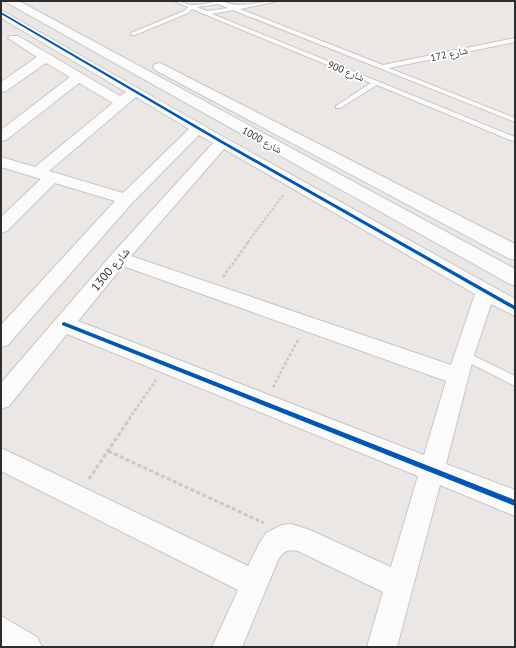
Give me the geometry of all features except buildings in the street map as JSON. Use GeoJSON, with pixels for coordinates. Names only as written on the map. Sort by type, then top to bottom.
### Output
{"type":"FeatureCollection","features":[{"type":"Feature","properties":{"kind":"street","name":"شارع 1000"},"geometry":{"type":"LineString","coordinates":[[10,1],[515,278]]}},
{"type":"Feature","properties":{"kind":"street","name":"شارع 1000"},"geometry":{"type":"LineString","coordinates":[[37,1],[515,254]]}},
{"type":"Feature","properties":{"kind":"street"},"geometry":{"type":"LineString","coordinates":[[1,12],[135,92],[293,183],[515,308]]}},
{"type":"Feature","properties":{"kind":"street"},"geometry":{"type":"LineString","coordinates":[[1,46],[30,29]]}},
{"type":"Feature","properties":{"kind":"street"},"geometry":{"type":"LineString","coordinates":[[14,38],[122,103]]}},
{"type":"Feature","properties":{"kind":"street"},"geometry":{"type":"LineString","coordinates":[[1,88],[46,57]]}},
{"type":"Feature","properties":{"kind":"street"},"geometry":{"type":"LineString","coordinates":[[1,137],[78,76]]}},
{"type":"Feature","properties":{"kind":"street"},"geometry":{"type":"LineString","coordinates":[[1,227],[45,175],[135,92]]}},
{"type":"Feature","properties":{"kind":"street"},"geometry":{"type":"LineString","coordinates":[[1,339],[126,199],[198,128]]}},
{"type":"Feature","properties":{"kind":"street","name":"شارع 1300"},"geometry":{"type":"LineString","coordinates":[[1,399],[119,258],[222,142]]}},
{"type":"Feature","properties":{"kind":"street"},"geometry":{"type":"LineString","coordinates":[[1,162],[126,199]]}},
{"type":"Feature","properties":{"kind":"street"},"geometry":{"type":"LineString","coordinates":[[119,258],[306,324],[462,366]]}},
{"type":"Feature","properties":{"kind":"street"},"geometry":{"type":"LineString","coordinates":[[383,646],[462,366],[486,292]]}},
{"type":"Feature","properties":{"kind":"street"},"geometry":{"type":"LineString","coordinates":[[64,324],[515,504]]}},
{"type":"Feature","properties":{"kind":"street"},"geometry":{"type":"LineString","coordinates":[[1,459],[254,584]]}},
{"type":"Feature","properties":{"kind":"street"},"geometry":{"type":"LineString","coordinates":[[227,647],[274,542],[282,537],[292,536],[399,585]]}},
{"type":"Feature","properties":{"kind":"street"},"geometry":{"type":"LineString","coordinates":[[1,632],[27,647]]}},
{"type":"Feature","properties":{"kind":"lane","name":"شارع 900"},"geometry":{"type":"LineString","coordinates":[[177,1],[189,9],[207,13],[515,140]]}},
{"type":"Feature","properties":{"kind":"lane","name":"شارع 900"},"geometry":{"type":"LineString","coordinates":[[219,1],[515,120]]}},
{"type":"Feature","properties":{"kind":"lane"},"geometry":{"type":"LineString","coordinates":[[133,34],[189,9],[219,1]]}},
{"type":"Feature","properties":{"kind":"lane"},"geometry":{"type":"LineString","coordinates":[[207,13],[275,1]]}},
{"type":"Feature","properties":{"kind":"lane","name":"شارع 172"},"geometry":{"type":"LineString","coordinates":[[383,67],[515,40]]}},
{"type":"Feature","properties":{"kind":"lane"},"geometry":{"type":"LineString","coordinates":[[338,107],[376,83]]}},
{"type":"Feature","properties":{"kind":"lane"},"geometry":{"type":"LineString","coordinates":[[462,366],[515,381]]}},
{"type":"Feature","properties":{"kind":"path"},"geometry":{"type":"LineString","coordinates":[[212,291],[293,183]]}},
{"type":"Feature","properties":{"kind":"path"},"geometry":{"type":"LineString","coordinates":[[265,404],[306,324]]}},
{"type":"Feature","properties":{"kind":"path"},"geometry":{"type":"LineString","coordinates":[[77,496],[166,365]]}},
{"type":"Feature","properties":{"kind":"path"},"geometry":{"type":"LineString","coordinates":[[108,451],[292,536]]}},
{"type":"Feature","properties":{"kind":"cycle path"},"geometry":{"type":"LineString","coordinates":[[1,13],[222,142],[515,308]]}},
{"type":"Feature","properties":{"kind":"cycle path"},"geometry":{"type":"LineString","coordinates":[[64,324],[515,503]]}}]}
